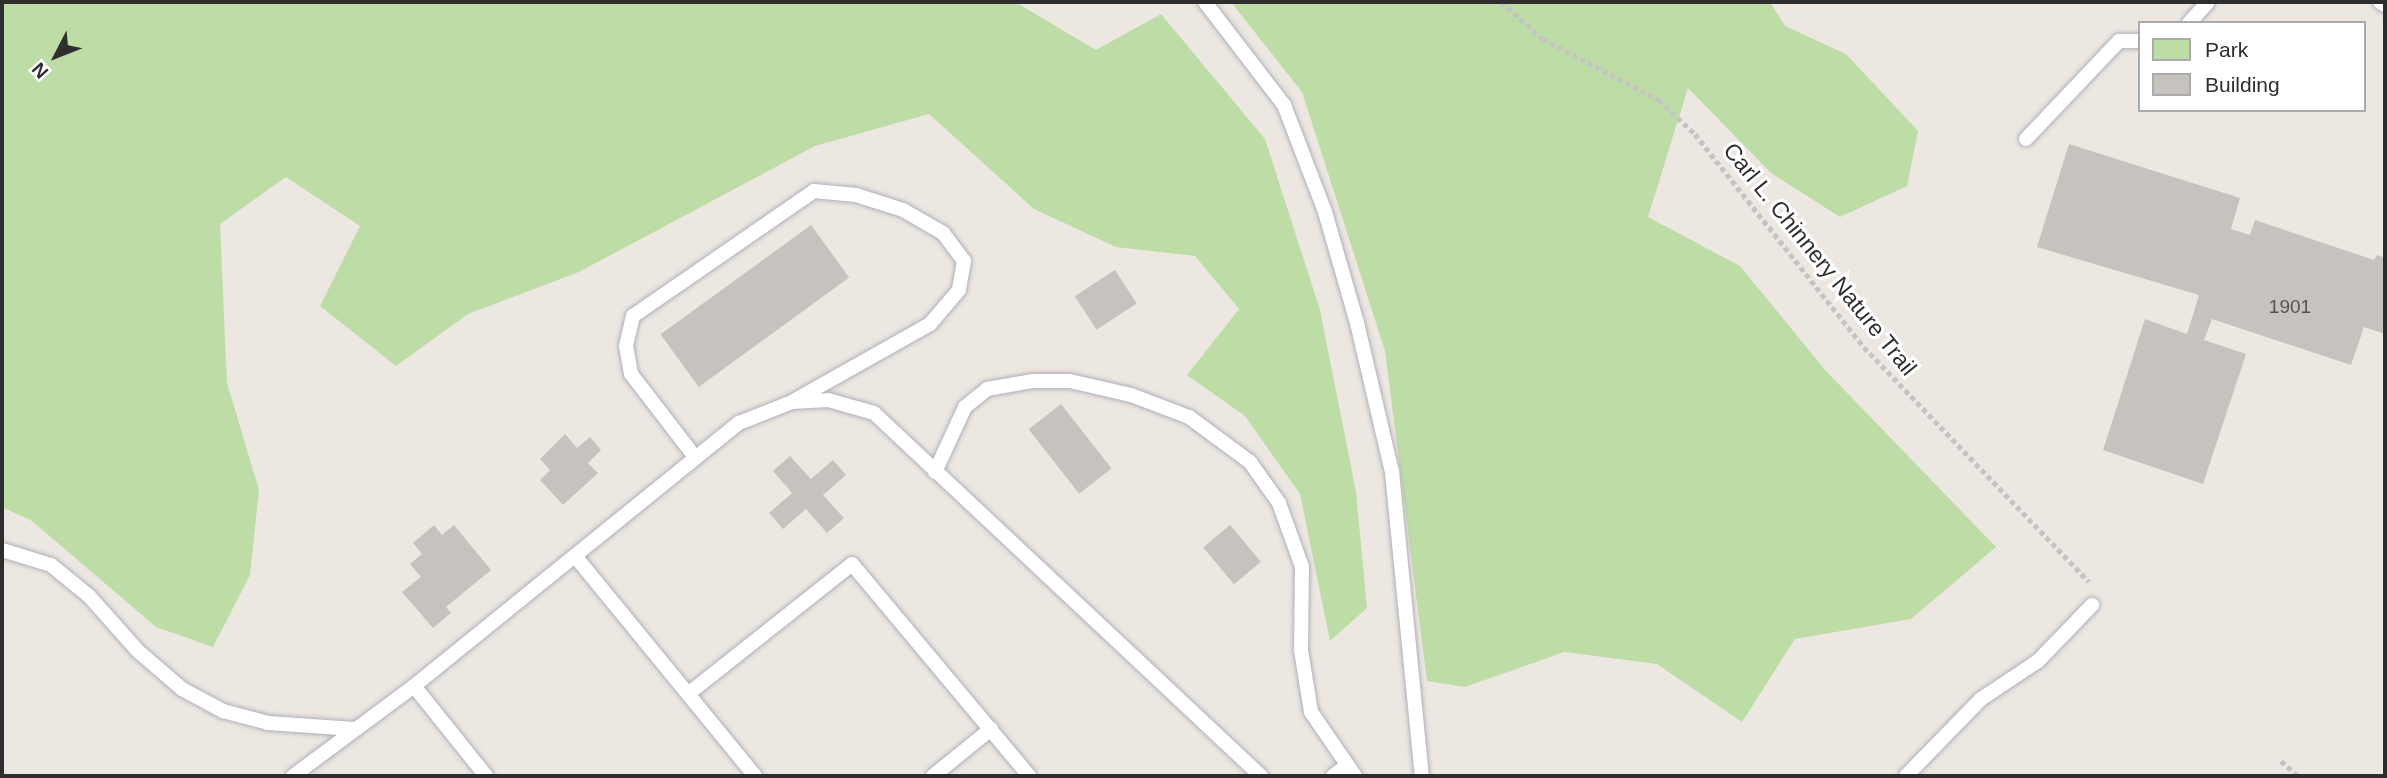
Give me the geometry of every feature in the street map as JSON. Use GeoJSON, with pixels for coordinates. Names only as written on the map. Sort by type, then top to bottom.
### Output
{"type":"FeatureCollection","features":[{"type":"Feature","properties":{"kind":"lane"},"geometry":{"type":"LineString","coordinates":[[1205,2],[1284,105],[1325,212],[1357,323],[1392,472],[1422,776]]}},
{"type":"Feature","properties":{"kind":"lane"},"geometry":{"type":"LineString","coordinates":[[2191,21],[2208,2]]}},
{"type":"Feature","properties":{"kind":"lane"},"geometry":{"type":"LineString","coordinates":[[2380,2],[2385,5]]}},
{"type":"Feature","properties":{"kind":"lane"},"geometry":{"type":"LineString","coordinates":[[2026,139],[2119,41],[2138,41]]}},
{"type":"Feature","properties":{"kind":"lane"},"geometry":{"type":"LineString","coordinates":[[293,776],[414,686],[739,423],[792,402],[930,324],[959,290],[964,261],[943,233],[880,202],[814,191],[633,316],[626,346],[631,374],[695,457]]}},
{"type":"Feature","properties":{"kind":"lane"},"geometry":{"type":"LineString","coordinates":[[935,472],[965,407],[987,389],[1033,381],[1070,382],[1131,395],[1189,417],[1250,462],[1279,503],[1302,567],[1301,650],[1311,712],[1350,771],[1333,776]]}},
{"type":"Feature","properties":{"kind":"lane"},"geometry":{"type":"LineString","coordinates":[[792,402],[828,400],[874,414],[1261,776]]}},
{"type":"Feature","properties":{"kind":"lane"},"geometry":{"type":"LineString","coordinates":[[2,550],[51,565],[89,596],[138,652],[182,690],[223,712],[268,723],[355,729]]}},
{"type":"Feature","properties":{"kind":"lane"},"geometry":{"type":"LineString","coordinates":[[575,556],[755,776]]}},
{"type":"Feature","properties":{"kind":"lane"},"geometry":{"type":"LineString","coordinates":[[688,694],[852,564],[1029,776]]}},
{"type":"Feature","properties":{"kind":"lane"},"geometry":{"type":"LineString","coordinates":[[1906,776],[1981,699],[2038,661],[2092,605]]}},
{"type":"Feature","properties":{"kind":"lane"},"geometry":{"type":"LineString","coordinates":[[414,686],[486,776]]}},
{"type":"Feature","properties":{"kind":"lane"},"geometry":{"type":"LineString","coordinates":[[933,776],[991,729]]}},
{"type":"Feature","properties":{"kind":"path","name":"Carl L. Chinnery Nature Trail"},"geometry":{"type":"LineString","coordinates":[[1501,2],[1543,40],[1659,100],[1695,134],[1864,347],[2102,595],[2092,605]]}},
{"type":"Feature","properties":{"kind":"path"},"geometry":{"type":"LineString","coordinates":[[2281,761],[2298,776]]}},
{"type":"Feature","properties":{"kind":"green space"},"geometry":{"type":"Polygon","coordinates":[[[2,2],[1015,2],[1096,50],[1161,14],[1265,139],[1320,310],[1356,492],[1367,608],[1330,641],[1300,494],[1245,416],[1187,375],[1239,309],[1195,256],[1116,247],[1034,209],[929,114],[815,146],[579,272],[468,314],[396,366],[320,306],[360,226],[286,177],[220,224],[227,383],[259,490],[250,575],[213,647],[156,627],[32,521],[2,507],[2,2]]]}},
{"type":"Feature","properties":{"kind":"green space"},"geometry":{"type":"Polygon","coordinates":[[[1231,2],[1770,2],[1785,26],[1846,54],[1918,131],[1907,186],[1840,217],[1771,173],[1688,88],[1648,217],[1740,266],[1826,371],[1996,547],[1911,619],[1795,639],[1742,722],[1657,664],[1564,652],[1465,687],[1427,681],[1385,351],[1302,92],[1231,2]]]}},
{"type":"Feature","properties":{"kind":"building"},"geometry":{"type":"Polygon","coordinates":[[[2069,144],[2240,198],[2231,229],[2250,235],[2255,220],[2374,260],[2377,255],[2385,258],[2385,334],[2364,327],[2351,365],[2212,319],[2204,340],[2246,354],[2203,484],[2103,450],[2145,319],[2187,334],[2199,295],[2037,247],[2069,144]]]}},
{"type":"Feature","properties":{"kind":"building"},"geometry":{"type":"Polygon","coordinates":[[[811,225],[849,278],[699,387],[661,334],[811,225]]]}},
{"type":"Feature","properties":{"kind":"building"},"geometry":{"type":"Polygon","coordinates":[[[1115,270],[1137,304],[1097,330],[1075,296],[1115,270]]]}},
{"type":"Feature","properties":{"kind":"building"},"geometry":{"type":"Polygon","coordinates":[[[1061,404],[1111,469],[1079,494],[1029,429],[1061,404]]]}},
{"type":"Feature","properties":{"kind":"building"},"geometry":{"type":"Polygon","coordinates":[[[565,434],[577,448],[590,437],[601,450],[588,463],[598,473],[563,505],[540,480],[550,470],[540,459],[565,434]]]}},
{"type":"Feature","properties":{"kind":"building"},"geometry":{"type":"Polygon","coordinates":[[[790,456],[811,479],[833,460],[846,475],[823,495],[844,518],[827,533],[806,509],[783,529],[769,513],[792,493],[773,471],[790,456]]]}},
{"type":"Feature","properties":{"kind":"building"},"geometry":{"type":"Polygon","coordinates":[[[434,525],[442,535],[454,525],[491,570],[446,607],[451,613],[433,628],[402,592],[421,577],[410,564],[422,554],[413,543],[434,525]]]}},
{"type":"Feature","properties":{"kind":"building"},"geometry":{"type":"Polygon","coordinates":[[[1230,525],[1261,562],[1234,584],[1203,547],[1230,525]]]}}]}
